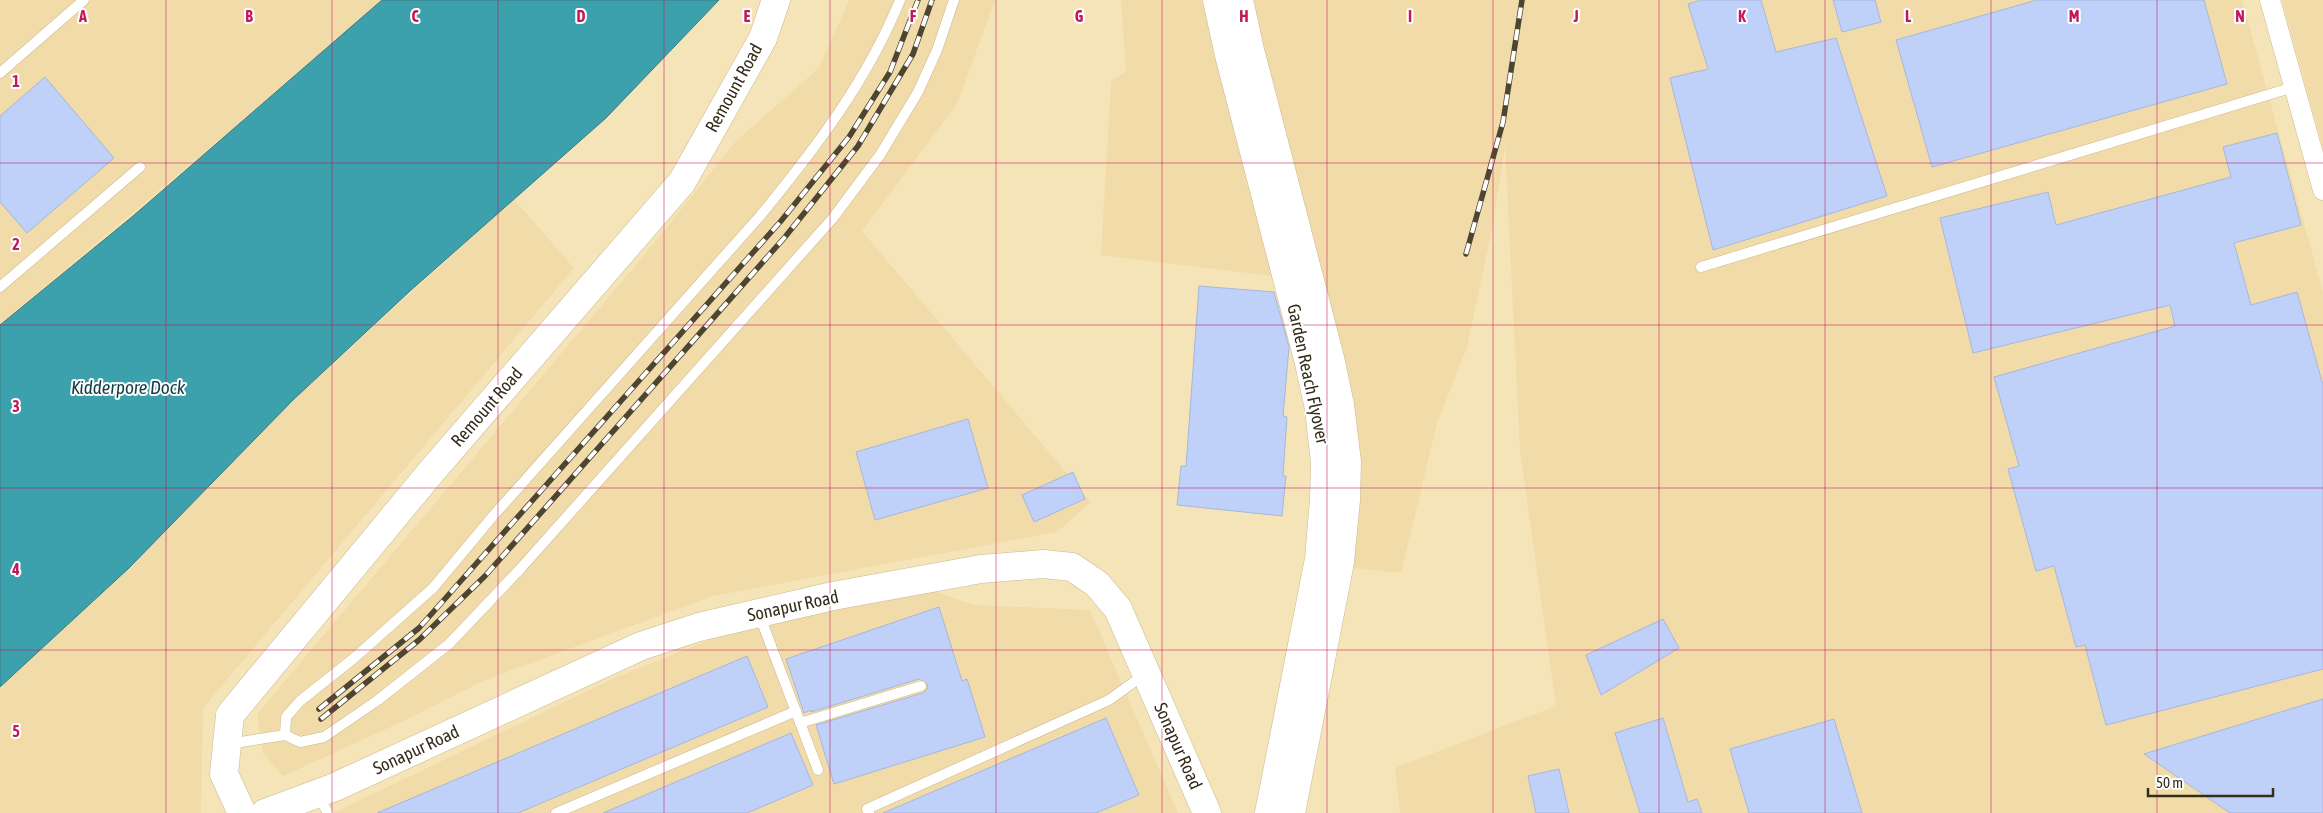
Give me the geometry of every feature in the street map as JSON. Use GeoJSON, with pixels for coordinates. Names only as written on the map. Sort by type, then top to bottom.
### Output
{"type":"FeatureCollection","features":[{"type":"Feature","properties":{"kind":"street","name":"Remount Road"},"geometry":{"type":"LineString","coordinates":[[242,813],[224,774],[230,715],[431,472],[682,182],[763,38],[776,0]]}},
{"type":"Feature","properties":{"kind":"street","name":"Garden Reach Flyover"},"geometry":{"type":"LineString","coordinates":[[1217,0],[1229,55],[1309,363],[1319,409],[1325,462],[1319,559],[1269,813]]}},
{"type":"Feature","properties":{"kind":"street","name":"Garden Reach Flyover"},"geometry":{"type":"LineString","coordinates":[[1239,0],[1250,50],[1330,358],[1340,405],[1347,462],[1340,562],[1291,813]]}},
{"type":"Feature","properties":{"kind":"street"},"geometry":{"type":"LineString","coordinates":[[2270,0],[2323,190]]}},
{"type":"Feature","properties":{"kind":"street","name":"Sonapur Road"},"geometry":{"type":"LineString","coordinates":[[265,813],[322,803],[641,646],[699,626],[833,596],[981,569],[1043,564],[1072,567],[1097,584],[1118,610],[1207,813]]}},
{"type":"Feature","properties":{"kind":"lane"},"geometry":{"type":"LineString","coordinates":[[0,73],[84,0]]}},
{"type":"Feature","properties":{"kind":"lane"},"geometry":{"type":"LineString","coordinates":[[285,735],[286,717],[300,701],[353,659],[433,588],[493,516],[760,216],[799,168],[847,103],[886,34],[900,0]]}},
{"type":"Feature","properties":{"kind":"lane"},"geometry":{"type":"LineString","coordinates":[[227,744],[285,735],[300,742],[324,737],[378,700],[449,644],[521,568],[833,218],[880,154],[918,92],[938,50],[954,0]]}},
{"type":"Feature","properties":{"kind":"lane"},"geometry":{"type":"LineString","coordinates":[[1701,266],[2294,87]]}},
{"type":"Feature","properties":{"kind":"lane"},"geometry":{"type":"LineString","coordinates":[[0,287],[140,167]]}},
{"type":"Feature","properties":{"kind":"lane"},"geometry":{"type":"LineString","coordinates":[[759,613],[818,770]]}},
{"type":"Feature","properties":{"kind":"lane"},"geometry":{"type":"LineString","coordinates":[[864,812],[1109,700],[1146,673]]}},
{"type":"Feature","properties":{"kind":"lane"},"geometry":{"type":"LineString","coordinates":[[800,723],[921,686]]}},
{"type":"Feature","properties":{"kind":"lane"},"geometry":{"type":"LineString","coordinates":[[556,813],[796,711]]}},
{"type":"Feature","properties":{"kind":"shaded area"},"geometry":{"type":"Polygon","coordinates":[[[0,0],[382,0],[261,105],[0,324],[0,0]]]}},
{"type":"Feature","properties":{"kind":"shaded area"},"geometry":{"type":"Polygon","coordinates":[[[849,0],[995,0],[958,102],[862,231],[1091,502],[1057,532],[713,596],[485,680],[408,719],[283,776],[263,753],[257,714],[646,253],[736,141],[819,68],[849,0]]]}},
{"type":"Feature","properties":{"kind":"shaded area"},"geometry":{"type":"Polygon","coordinates":[[[1121,0],[2242,0],[2323,292],[2323,813],[1400,813],[1395,768],[1556,706],[1520,451],[1505,146],[1492,230],[1467,347],[1437,424],[1401,573],[1345,567],[1297,279],[1101,255],[1111,82],[1126,71],[1121,0]]]}},
{"type":"Feature","properties":{"kind":"shaded area"},"geometry":{"type":"Polygon","coordinates":[[[2282,0],[2323,0],[2323,148],[2282,0]]]}},
{"type":"Feature","properties":{"kind":"shaded area"},"geometry":{"type":"Polygon","coordinates":[[[514,199],[574,268],[203,708],[201,813],[0,813],[0,687],[129,568],[293,400],[514,199]]]}},
{"type":"Feature","properties":{"kind":"shaded area"},"geometry":{"type":"Polygon","coordinates":[[[922,587],[974,605],[1090,610],[1178,813],[333,813],[619,676],[717,637],[922,587]]]}},
{"type":"Feature","properties":{"kind":"water","name":"Kidderpore Dock"},"geometry":{"type":"Polygon","coordinates":[[[382,0],[719,0],[606,118],[410,291],[293,400],[129,568],[0,687],[0,325],[133,216],[382,0]]]}},
{"type":"Feature","properties":{"kind":"building"},"geometry":{"type":"Polygon","coordinates":[[[1701,0],[1761,0],[1776,52],[1836,38],[1887,196],[1713,250],[1670,78],[1708,69],[1688,4],[1701,0]]]}},
{"type":"Feature","properties":{"kind":"building"},"geometry":{"type":"Polygon","coordinates":[[[1833,0],[1875,0],[1881,22],[1842,32],[1833,0]]]}},
{"type":"Feature","properties":{"kind":"building"},"geometry":{"type":"Polygon","coordinates":[[[2037,0],[2204,0],[2227,84],[1932,167],[1896,40],[2037,0]]]}},
{"type":"Feature","properties":{"kind":"building"},"geometry":{"type":"Polygon","coordinates":[[[45,77],[114,158],[27,233],[0,202],[0,116],[45,77]]]}},
{"type":"Feature","properties":{"kind":"building"},"geometry":{"type":"Polygon","coordinates":[[[2277,133],[2301,225],[2234,243],[2251,305],[2297,292],[2323,385],[2323,669],[2106,725],[2085,645],[2076,647],[2054,566],[2036,571],[2008,469],[2019,466],[1994,377],[2175,326],[2170,305],[1973,353],[1940,218],[2048,192],[2056,225],[2231,177],[2223,147],[2277,133]]]}},
{"type":"Feature","properties":{"kind":"building"},"geometry":{"type":"Polygon","coordinates":[[[1199,286],[1274,292],[1289,347],[1283,416],[1287,417],[1283,476],[1286,476],[1282,516],[1177,505],[1181,466],[1186,466],[1199,286]]]}},
{"type":"Feature","properties":{"kind":"building"},"geometry":{"type":"Polygon","coordinates":[[[968,419],[988,488],[875,520],[856,452],[968,419]]]}},
{"type":"Feature","properties":{"kind":"building"},"geometry":{"type":"Polygon","coordinates":[[[1073,472],[1085,499],[1034,522],[1022,495],[1073,472]]]}},
{"type":"Feature","properties":{"kind":"building"},"geometry":{"type":"Polygon","coordinates":[[[939,607],[962,681],[967,679],[985,737],[834,784],[816,725],[923,693],[928,688],[927,684],[919,679],[804,713],[786,659],[939,607]]]}},
{"type":"Feature","properties":{"kind":"building"},"geometry":{"type":"Polygon","coordinates":[[[1663,619],[1679,648],[1601,695],[1586,655],[1663,619]]]}},
{"type":"Feature","properties":{"kind":"building"},"geometry":{"type":"Polygon","coordinates":[[[747,656],[768,707],[518,813],[377,813],[747,656]]]}},
{"type":"Feature","properties":{"kind":"building"},"geometry":{"type":"Polygon","coordinates":[[[2323,699],[2323,813],[2230,813],[2144,754],[2323,699]]]}},
{"type":"Feature","properties":{"kind":"building"},"geometry":{"type":"Polygon","coordinates":[[[1106,718],[1139,795],[1096,813],[883,813],[1106,718]]]}},
{"type":"Feature","properties":{"kind":"building"},"geometry":{"type":"Polygon","coordinates":[[[1663,718],[1688,802],[1697,799],[1702,813],[1640,813],[1615,733],[1663,718]]]}},
{"type":"Feature","properties":{"kind":"building"},"geometry":{"type":"Polygon","coordinates":[[[1834,719],[1862,813],[1749,813],[1730,749],[1834,719]]]}},
{"type":"Feature","properties":{"kind":"building"},"geometry":{"type":"Polygon","coordinates":[[[791,733],[813,785],[747,813],[603,813],[791,733]]]}},
{"type":"Feature","properties":{"kind":"building"},"geometry":{"type":"Polygon","coordinates":[[[1559,769],[1569,813],[1536,813],[1528,776],[1559,769]]]}},
{"type":"Feature","properties":{"kind":"railway"},"geometry":{"type":"LineString","coordinates":[[319,709],[419,628],[781,221],[849,137],[890,72],[918,0]]}},
{"type":"Feature","properties":{"kind":"railway"},"geometry":{"type":"LineString","coordinates":[[321,719],[419,640],[485,576],[785,237],[858,146],[913,54],[932,0]]}},
{"type":"Feature","properties":{"kind":"railway"},"geometry":{"type":"LineString","coordinates":[[1466,254],[1503,122],[1522,0]]}}]}
